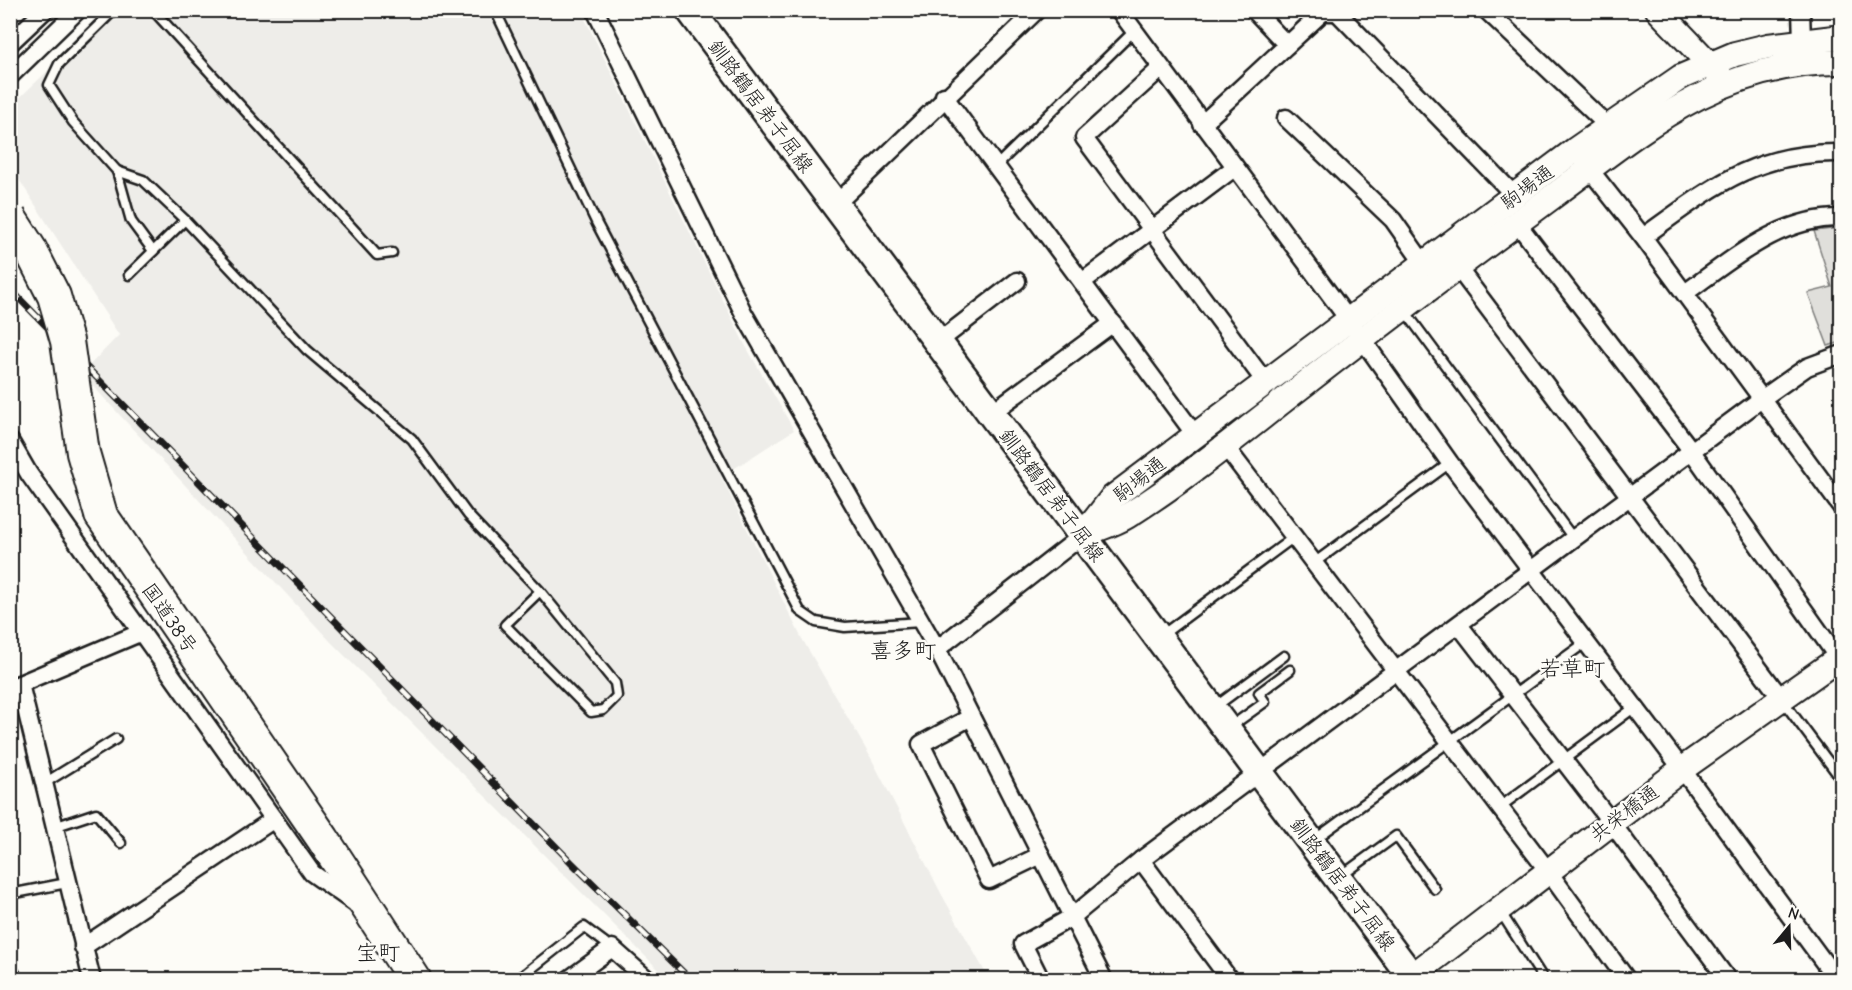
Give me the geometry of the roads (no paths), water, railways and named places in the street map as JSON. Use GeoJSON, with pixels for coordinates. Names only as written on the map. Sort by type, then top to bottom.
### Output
{"type":"FeatureCollection","features":[{"type":"Feature","properties":{"kind":"highway","name":"国道38号"},"geometry":{"type":"LineString","coordinates":[[10,218],[30,249],[54,296],[67,341],[83,453],[101,514],[323,839],[415,980]]}},
{"type":"Feature","properties":{"kind":"main road","name":"釧路鶴居弟子屈線"},"geometry":{"type":"LineString","coordinates":[[690,10],[1411,978]]}},
{"type":"Feature","properties":{"kind":"street"},"geometry":{"type":"LineString","coordinates":[[10,43],[45,10]]}},
{"type":"Feature","properties":{"kind":"street"},"geometry":{"type":"LineString","coordinates":[[10,76],[78,10]]}},
{"type":"Feature","properties":{"kind":"street"},"geometry":{"type":"LineString","coordinates":[[594,10],[744,314],[937,649],[1104,980]]}},
{"type":"Feature","properties":{"kind":"street"},"geometry":{"type":"LineString","coordinates":[[836,204],[945,96],[1037,10]]}},
{"type":"Feature","properties":{"kind":"street"},"geometry":{"type":"LineString","coordinates":[[1119,10],[1348,319],[1450,463],[1682,769],[1836,979]]}},
{"type":"Feature","properties":{"kind":"street"},"geometry":{"type":"LineString","coordinates":[[1254,10],[1287,45]]}},
{"type":"Feature","properties":{"kind":"street"},"geometry":{"type":"LineString","coordinates":[[1486,10],[1608,126]]}},
{"type":"Feature","properties":{"kind":"street"},"geometry":{"type":"LineString","coordinates":[[1658,10],[1726,82]]}},
{"type":"Feature","properties":{"kind":"street"},"geometry":{"type":"LineString","coordinates":[[1801,10],[1802,41]]}},
{"type":"Feature","properties":{"kind":"street"},"geometry":{"type":"LineString","coordinates":[[1202,124],[1323,12],[1338,11],[1515,196]]}},
{"type":"Feature","properties":{"kind":"street","name":"駒場通"},"geometry":{"type":"LineString","coordinates":[[1083,535],[1126,517],[1225,446],[1517,223],[1583,160],[1608,126],[1681,77],[1709,63],[1735,54],[1802,41],[1842,37]]}},
{"type":"Feature","properties":{"kind":"street","name":"駒場通"},"geometry":{"type":"LineString","coordinates":[[1083,535],[1112,498],[1515,196],[1726,82],[1782,66],[1811,61],[1842,62]]}},
{"type":"Feature","properties":{"kind":"street"},"geometry":{"type":"LineString","coordinates":[[1161,68],[1084,138],[1266,382]]}},
{"type":"Feature","properties":{"kind":"street"},"geometry":{"type":"LineString","coordinates":[[945,96],[1196,436]]}},
{"type":"Feature","properties":{"kind":"street"},"geometry":{"type":"LineString","coordinates":[[1286,118],[1393,220],[1424,264]]}},
{"type":"Feature","properties":{"kind":"street"},"geometry":{"type":"LineString","coordinates":[[1643,237],[1717,183],[1749,169],[1784,157],[1842,153]]}},
{"type":"Feature","properties":{"kind":"street"},"geometry":{"type":"LineString","coordinates":[[1583,160],[1643,237],[1760,400],[1842,508]]}},
{"type":"Feature","properties":{"kind":"street"},"geometry":{"type":"LineString","coordinates":[[1082,282],[1234,168]]}},
{"type":"Feature","properties":{"kind":"street"},"geometry":{"type":"LineString","coordinates":[[1684,293],[1764,236],[1808,220],[1842,218]]}},
{"type":"Feature","properties":{"kind":"street"},"geometry":{"type":"LineString","coordinates":[[1517,223],[1691,450],[1840,657]]}},
{"type":"Feature","properties":{"kind":"street"},"geometry":{"type":"LineString","coordinates":[[1458,268],[1781,698]]}},
{"type":"Feature","properties":{"kind":"street"},"geometry":{"type":"LineString","coordinates":[[938,342],[1017,281]]}},
{"type":"Feature","properties":{"kind":"street"},"geometry":{"type":"LineString","coordinates":[[991,413],[1113,323]]}},
{"type":"Feature","properties":{"kind":"street"},"geometry":{"type":"LineString","coordinates":[[1041,980],[1023,944],[1072,917],[1142,860],[1760,400],[1807,367],[1842,354]]}},
{"type":"Feature","properties":{"kind":"street"},"geometry":{"type":"LineString","coordinates":[[10,441],[29,474],[312,873],[372,915]]}},
{"type":"Feature","properties":{"kind":"street"},"geometry":{"type":"LineString","coordinates":[[1225,446],[1500,807],[1627,980]]}},
{"type":"Feature","properties":{"kind":"street"},"geometry":{"type":"LineString","coordinates":[[937,649],[1083,535]]}},
{"type":"Feature","properties":{"kind":"street"},"geometry":{"type":"LineString","coordinates":[[1459,625],[1611,822],[1728,980]]}},
{"type":"Feature","properties":{"kind":"street"},"geometry":{"type":"LineString","coordinates":[[92,980],[43,784],[15,686],[142,632]]}},
{"type":"Feature","properties":{"kind":"street","name":"共栄橋通"},"geometry":{"type":"LineString","coordinates":[[1411,978],[1611,822],[1840,657]]}},
{"type":"Feature","properties":{"kind":"street"},"geometry":{"type":"LineString","coordinates":[[971,717],[921,744],[989,880],[1041,855]]}},
{"type":"Feature","properties":{"kind":"street"},"geometry":{"type":"LineString","coordinates":[[83,947],[274,819]]}},
{"type":"Feature","properties":{"kind":"street"},"geometry":{"type":"LineString","coordinates":[[1142,860],[1230,980]]}},
{"type":"Feature","properties":{"kind":"street"},"geometry":{"type":"LineString","coordinates":[[568,980],[612,948],[648,980]]}},
{"type":"Feature","properties":{"kind":"lane"},"geometry":{"type":"LineString","coordinates":[[114,10],[59,64],[49,85],[73,122],[117,171],[131,221],[153,251]]}},
{"type":"Feature","properties":{"kind":"lane"},"geometry":{"type":"LineString","coordinates":[[153,10],[377,255],[392,252]]}},
{"type":"Feature","properties":{"kind":"lane"},"geometry":{"type":"LineString","coordinates":[[495,10],[597,224],[800,611],[816,622],[845,627],[921,622]]}},
{"type":"Feature","properties":{"kind":"lane"},"geometry":{"type":"LineString","coordinates":[[996,165],[1134,31]]}},
{"type":"Feature","properties":{"kind":"lane"},"geometry":{"type":"LineString","coordinates":[[117,171],[143,180],[185,220],[307,350],[412,439],[468,515],[540,591],[615,683],[616,696],[603,710],[591,712],[505,625],[540,591]]}},
{"type":"Feature","properties":{"kind":"lane"},"geometry":{"type":"LineString","coordinates":[[129,275],[185,220]]}},
{"type":"Feature","properties":{"kind":"lane"},"geometry":{"type":"LineString","coordinates":[[1403,308],[1573,538]]}},
{"type":"Feature","properties":{"kind":"lane"},"geometry":{"type":"LineString","coordinates":[[1314,563],[1450,463]]}},
{"type":"Feature","properties":{"kind":"lane"},"geometry":{"type":"LineString","coordinates":[[1159,637],[1294,537]]}},
{"type":"Feature","properties":{"kind":"lane"},"geometry":{"type":"LineString","coordinates":[[1311,842],[1586,642]]}},
{"type":"Feature","properties":{"kind":"lane"},"geometry":{"type":"LineString","coordinates":[[1220,719],[1284,656]]}},
{"type":"Feature","properties":{"kind":"lane"},"geometry":{"type":"LineString","coordinates":[[1220,719],[1265,702],[1259,693],[1290,670]]}},
{"type":"Feature","properties":{"kind":"lane"},"geometry":{"type":"LineString","coordinates":[[1781,698],[1842,780]]}},
{"type":"Feature","properties":{"kind":"lane"},"geometry":{"type":"LineString","coordinates":[[1500,807],[1635,707]]}},
{"type":"Feature","properties":{"kind":"lane"},"geometry":{"type":"LineString","coordinates":[[43,784],[116,739]]}},
{"type":"Feature","properties":{"kind":"lane"},"geometry":{"type":"LineString","coordinates":[[53,827],[96,813],[121,843]]}},
{"type":"Feature","properties":{"kind":"lane"},"geometry":{"type":"LineString","coordinates":[[1338,878],[1396,836],[1435,890]]}},
{"type":"Feature","properties":{"kind":"lane"},"geometry":{"type":"LineString","coordinates":[[10,894],[67,883]]}},
{"type":"Feature","properties":{"kind":"lane"},"geometry":{"type":"LineString","coordinates":[[1499,908],[1544,980]]}},
{"type":"Feature","properties":{"kind":"lane"},"geometry":{"type":"LineString","coordinates":[[517,980],[584,927],[612,948]]}},
{"type":"Feature","properties":{"kind":"lane"},"geometry":{"type":"LineString","coordinates":[[10,965],[17,977]]}},
{"type":"Feature","properties":{"kind":"railway"},"geometry":{"type":"LineString","coordinates":[[10,289],[572,863],[691,980]]}},
{"type":"Feature","properties":{"kind":"district","name":"喜多町"},"geometry":{"type":"Point","coordinates":[903,650]}},
{"type":"Feature","properties":{"kind":"district","name":"若草町"},"geometry":{"type":"Point","coordinates":[1572,668]}},
{"type":"Feature","properties":{"kind":"district","name":"宝町"},"geometry":{"type":"Point","coordinates":[378,952]}}]}
